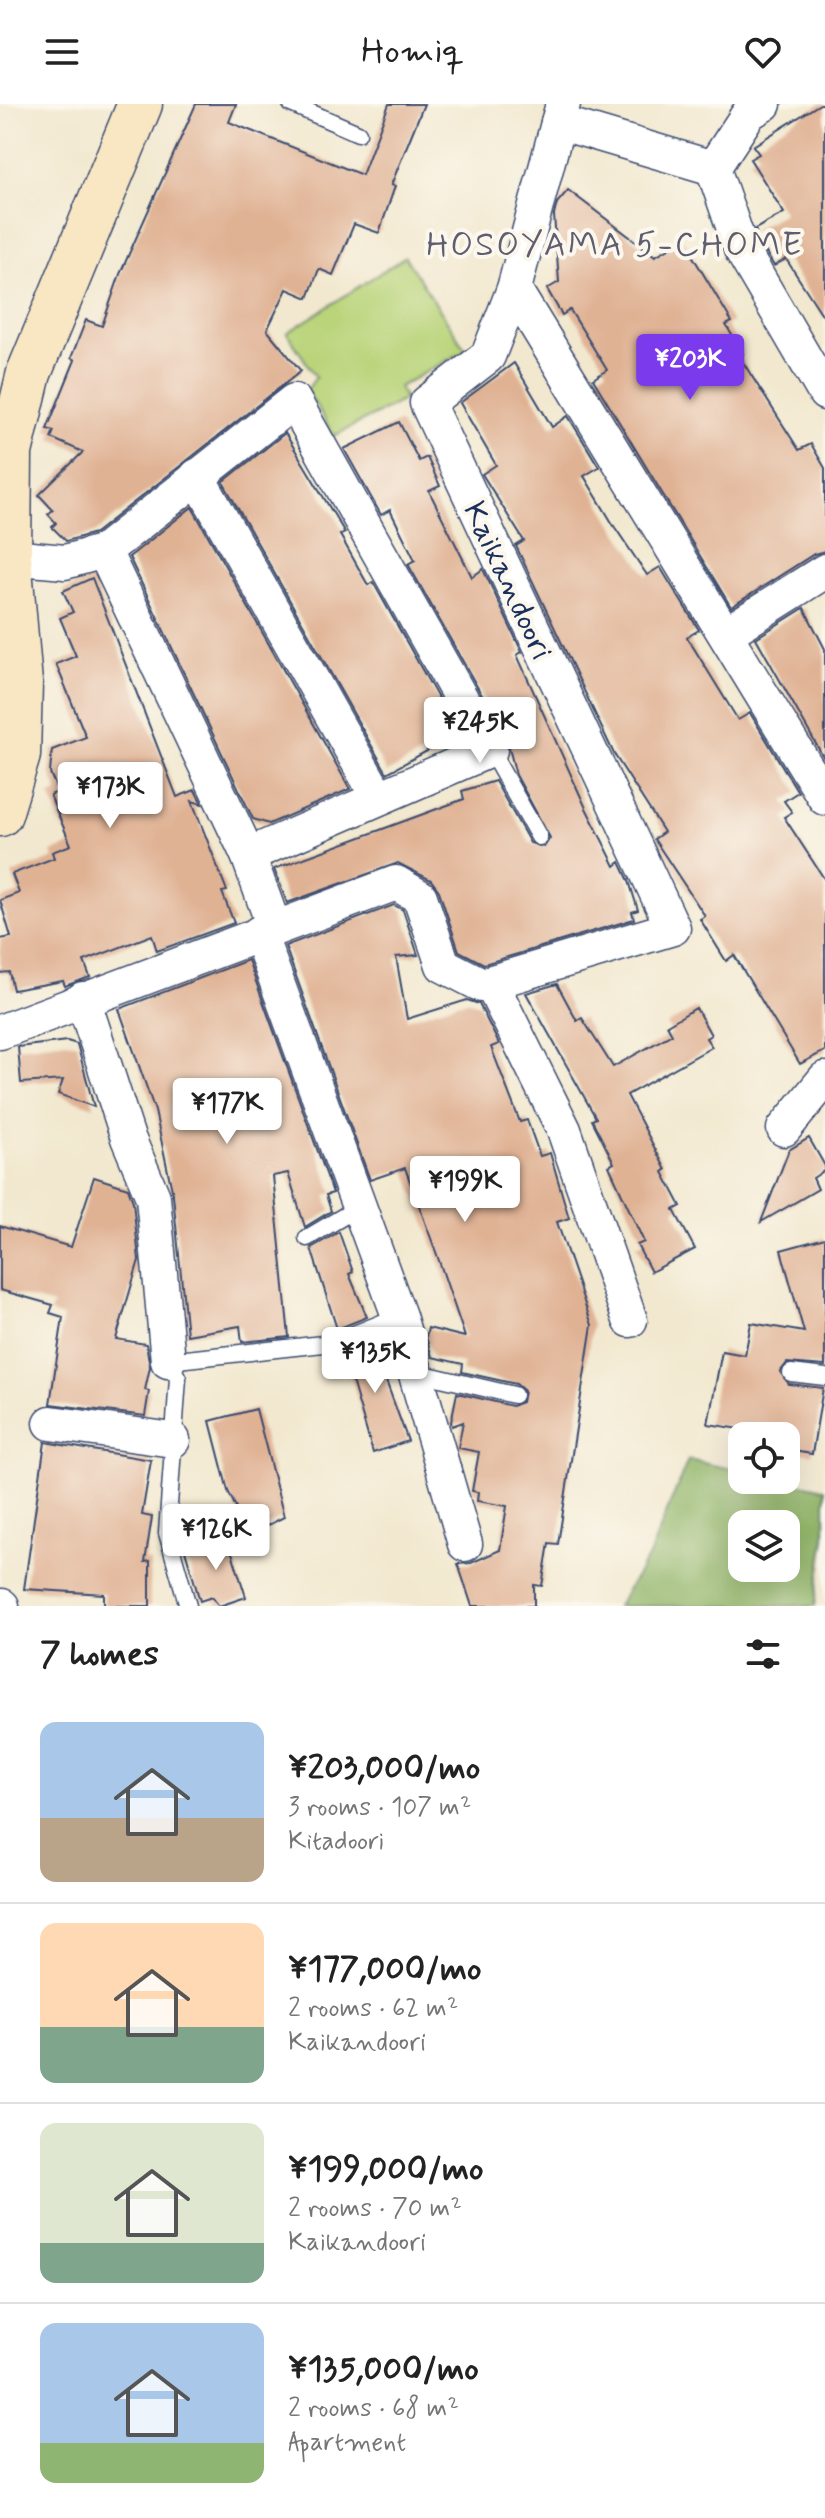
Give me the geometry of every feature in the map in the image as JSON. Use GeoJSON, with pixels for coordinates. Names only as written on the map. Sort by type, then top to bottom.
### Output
{"type":"FeatureCollection","features":[{"type":"Feature","properties":{"kind":"main road"},"geometry":{"type":"LineString","coordinates":[[0,814],[18,755],[20,683],[6,568],[10,452],[29,373],[140,104]]}},
{"type":"Feature","properties":{"kind":"street"},"geometry":{"type":"LineString","coordinates":[[764,104],[749,113],[713,168],[726,214],[741,249],[825,393]]}},
{"type":"Feature","properties":{"kind":"street"},"geometry":{"type":"LineString","coordinates":[[560,113],[713,168]]}},
{"type":"Feature","properties":{"kind":"street","name":"Kaikandoori"},"geometry":{"type":"LineString","coordinates":[[486,984],[673,928],[427,403],[488,356],[514,289],[560,113]]}},
{"type":"Feature","properties":{"kind":"street"},"geometry":{"type":"LineString","coordinates":[[514,289],[727,633],[825,798]]}},
{"type":"Feature","properties":{"kind":"street"},"geometry":{"type":"LineString","coordinates":[[6,568],[65,562],[104,551],[294,401],[490,750],[248,855]]}},
{"type":"Feature","properties":{"kind":"street"},"geometry":{"type":"LineString","coordinates":[[197,476],[378,797]]}},
{"type":"Feature","properties":{"kind":"street"},"geometry":{"type":"LineString","coordinates":[[104,551],[248,855],[267,930],[359,1207],[399,1316],[465,1544]]}},
{"type":"Feature","properties":{"kind":"street"},"geometry":{"type":"LineString","coordinates":[[727,633],[825,571]]}},
{"type":"Feature","properties":{"kind":"street"},"geometry":{"type":"LineString","coordinates":[[0,1032],[396,883],[420,897],[443,965],[486,984],[564,1130],[630,1320]]}},
{"type":"Feature","properties":{"kind":"street"},"geometry":{"type":"LineString","coordinates":[[83,999],[128,1138],[153,1197],[168,1361]]}},
{"type":"Feature","properties":{"kind":"street"},"geometry":{"type":"LineString","coordinates":[[784,1129],[825,1079]]}},
{"type":"Feature","properties":{"kind":"street"},"geometry":{"type":"LineString","coordinates":[[51,1423],[173,1440]]}},
{"type":"Feature","properties":{"kind":"lane"},"geometry":{"type":"LineString","coordinates":[[300,106],[358,133]]}},
{"type":"Feature","properties":{"kind":"lane"},"geometry":{"type":"LineString","coordinates":[[490,750],[539,837]]}},
{"type":"Feature","properties":{"kind":"lane"},"geometry":{"type":"LineString","coordinates":[[307,1238],[359,1207]]}},
{"type":"Feature","properties":{"kind":"lane"},"geometry":{"type":"LineString","coordinates":[[188,1606],[167,1533],[178,1378],[168,1361],[332,1343],[399,1316]]}},
{"type":"Feature","properties":{"kind":"lane"},"geometry":{"type":"LineString","coordinates":[[415,1372],[514,1395]]}},
{"type":"Feature","properties":{"kind":"lane"},"geometry":{"type":"LineString","coordinates":[[791,1373],[825,1377]]}},
{"type":"Feature","properties":{"kind":"green space"},"geometry":{"type":"Polygon","coordinates":[[[405,257],[466,350],[399,387],[405,399],[334,436],[307,390],[316,377],[287,333],[405,257]]]}},
{"type":"Feature","properties":{"kind":"green space"},"geometry":{"type":"Polygon","coordinates":[[[688,1460],[728,1468],[728,1494],[800,1494],[800,1484],[825,1489],[825,1536],[815,1606],[617,1606],[649,1556],[688,1460]]]}},
{"type":"Feature","properties":{"kind":"building"},"geometry":{"type":"Polygon","coordinates":[[[196,104],[236,104],[229,122],[362,175],[389,104],[424,104],[391,185],[395,186],[379,233],[354,224],[333,275],[319,269],[308,298],[287,289],[267,330],[301,371],[95,533],[66,541],[52,527],[56,523],[48,514],[53,510],[39,495],[83,452],[51,438],[54,431],[47,429],[75,360],[71,358],[86,320],[102,326],[120,274],[196,104]]]}},
{"type":"Feature","properties":{"kind":"building"},"geometry":{"type":"Polygon","coordinates":[[[820,104],[825,104],[825,319],[786,259],[774,266],[759,241],[755,229],[784,213],[750,159],[759,154],[753,146],[820,104]]]}},
{"type":"Feature","properties":{"kind":"building"},"geometry":{"type":"Polygon","coordinates":[[[568,190],[655,256],[683,240],[732,322],[726,325],[743,354],[739,356],[799,450],[811,444],[825,468],[825,551],[814,554],[731,607],[593,379],[607,370],[570,310],[562,315],[547,289],[559,282],[554,215],[557,203],[568,190]]]}},
{"type":"Feature","properties":{"kind":"building"},"geometry":{"type":"Polygon","coordinates":[[[514,363],[552,427],[568,416],[599,467],[584,476],[614,526],[647,575],[660,567],[699,630],[687,637],[738,720],[750,713],[798,792],[784,801],[792,812],[784,817],[825,880],[825,1051],[800,1064],[734,955],[726,961],[700,919],[705,916],[654,839],[664,832],[614,754],[516,546],[524,541],[482,474],[496,465],[460,403],[514,363]]]}},
{"type":"Feature","properties":{"kind":"building"},"geometry":{"type":"Polygon","coordinates":[[[399,422],[419,461],[427,457],[440,486],[429,491],[472,577],[483,569],[522,652],[517,655],[585,806],[615,866],[620,862],[629,881],[638,910],[632,912],[634,919],[484,964],[459,951],[439,891],[431,880],[398,863],[287,903],[274,869],[464,799],[462,791],[495,781],[530,843],[544,847],[550,838],[516,775],[507,740],[408,564],[415,560],[390,510],[381,515],[344,449],[399,422]]]}},
{"type":"Feature","properties":{"kind":"building"},"geometry":{"type":"Polygon","coordinates":[[[285,433],[345,533],[340,535],[368,585],[373,582],[458,734],[387,773],[223,482],[285,433]]]}},
{"type":"Feature","properties":{"kind":"building"},"geometry":{"type":"Polygon","coordinates":[[[192,507],[350,789],[269,824],[253,819],[129,557],[192,507]]]}},
{"type":"Feature","properties":{"kind":"building"},"geometry":{"type":"Polygon","coordinates":[[[92,578],[177,797],[195,790],[202,804],[192,801],[227,891],[222,892],[234,923],[157,951],[152,935],[84,961],[90,977],[65,986],[63,981],[13,990],[9,972],[0,973],[0,939],[11,937],[0,900],[19,893],[12,874],[54,858],[52,852],[71,845],[50,795],[58,792],[50,773],[52,750],[86,737],[56,664],[76,656],[60,618],[73,612],[63,591],[92,578]]]}},
{"type":"Feature","properties":{"kind":"building"},"geometry":{"type":"Polygon","coordinates":[[[804,608],[825,649],[825,760],[756,638],[804,608]]]}},
{"type":"Feature","properties":{"kind":"building"},"geometry":{"type":"Polygon","coordinates":[[[394,905],[403,910],[418,955],[396,957],[407,1019],[467,1000],[479,1004],[499,1044],[491,1047],[520,1122],[527,1120],[540,1156],[550,1153],[569,1218],[557,1222],[592,1325],[558,1544],[549,1543],[542,1586],[534,1585],[534,1606],[472,1606],[458,1564],[471,1563],[500,1550],[507,1506],[477,1501],[478,1492],[472,1491],[479,1452],[458,1448],[463,1422],[452,1426],[451,1422],[457,1393],[512,1406],[522,1402],[524,1391],[516,1384],[462,1372],[463,1364],[432,1357],[426,1337],[428,1328],[465,1337],[436,1252],[405,1168],[370,1180],[285,946],[394,905]]]}},
{"type":"Feature","properties":{"kind":"building"},"geometry":{"type":"Polygon","coordinates":[[[248,960],[333,1193],[326,1195],[331,1211],[305,1227],[288,1173],[273,1176],[289,1337],[242,1342],[240,1326],[187,1335],[173,1195],[155,1111],[119,1009],[248,960]]]}},
{"type":"Feature","properties":{"kind":"building"},"geometry":{"type":"Polygon","coordinates":[[[557,984],[577,1021],[582,1018],[613,1067],[672,1034],[667,1025],[696,1008],[711,1035],[706,1038],[712,1047],[627,1095],[666,1170],[663,1172],[681,1206],[674,1210],[695,1249],[651,1272],[637,1245],[644,1242],[609,1166],[614,1163],[592,1120],[596,1118],[526,993],[557,984]]]}},
{"type":"Feature","properties":{"kind":"building"},"geometry":{"type":"Polygon","coordinates":[[[67,1041],[77,1044],[94,1107],[58,1094],[63,1080],[21,1083],[18,1047],[67,1041]]]}},
{"type":"Feature","properties":{"kind":"building"},"geometry":{"type":"Polygon","coordinates":[[[809,1138],[825,1166],[825,1170],[813,1178],[818,1189],[761,1222],[789,1150],[809,1138]]]}},
{"type":"Feature","properties":{"kind":"building"},"geometry":{"type":"Polygon","coordinates":[[[94,1177],[128,1188],[133,1202],[139,1260],[116,1339],[146,1344],[150,1367],[145,1390],[149,1391],[145,1416],[50,1404],[63,1317],[50,1313],[53,1305],[0,1290],[0,1226],[71,1247],[94,1177]]]}},
{"type":"Feature","properties":{"kind":"building"},"geometry":{"type":"Polygon","coordinates":[[[339,1232],[353,1272],[349,1274],[367,1317],[337,1329],[311,1248],[339,1232]]]}},
{"type":"Feature","properties":{"kind":"building"},"geometry":{"type":"Polygon","coordinates":[[[825,1238],[825,1366],[787,1363],[780,1372],[789,1384],[823,1388],[812,1454],[800,1452],[800,1422],[728,1422],[728,1427],[708,1424],[722,1351],[745,1355],[751,1323],[804,1332],[781,1250],[825,1238]]]}},
{"type":"Feature","properties":{"kind":"building"},"geometry":{"type":"Polygon","coordinates":[[[375,1338],[391,1376],[385,1378],[408,1441],[373,1453],[343,1350],[375,1338]]]}},
{"type":"Feature","properties":{"kind":"building"},"geometry":{"type":"Polygon","coordinates":[[[256,1409],[284,1517],[249,1535],[228,1491],[210,1421],[256,1409]]]}},
{"type":"Feature","properties":{"kind":"building"},"geometry":{"type":"Polygon","coordinates":[[[45,1442],[151,1460],[142,1515],[152,1517],[145,1562],[150,1561],[150,1606],[104,1606],[104,1594],[24,1589],[45,1442]]]}},
{"type":"Feature","properties":{"kind":"building"},"geometry":{"type":"Polygon","coordinates":[[[227,1537],[246,1597],[219,1606],[212,1597],[200,1601],[185,1550],[227,1537]]]}},
{"type":"Feature","properties":{"kind":"district","name":"HOSOYAMA 5-CHOME"},"geometry":{"type":"Point","coordinates":[615,243]}}]}
